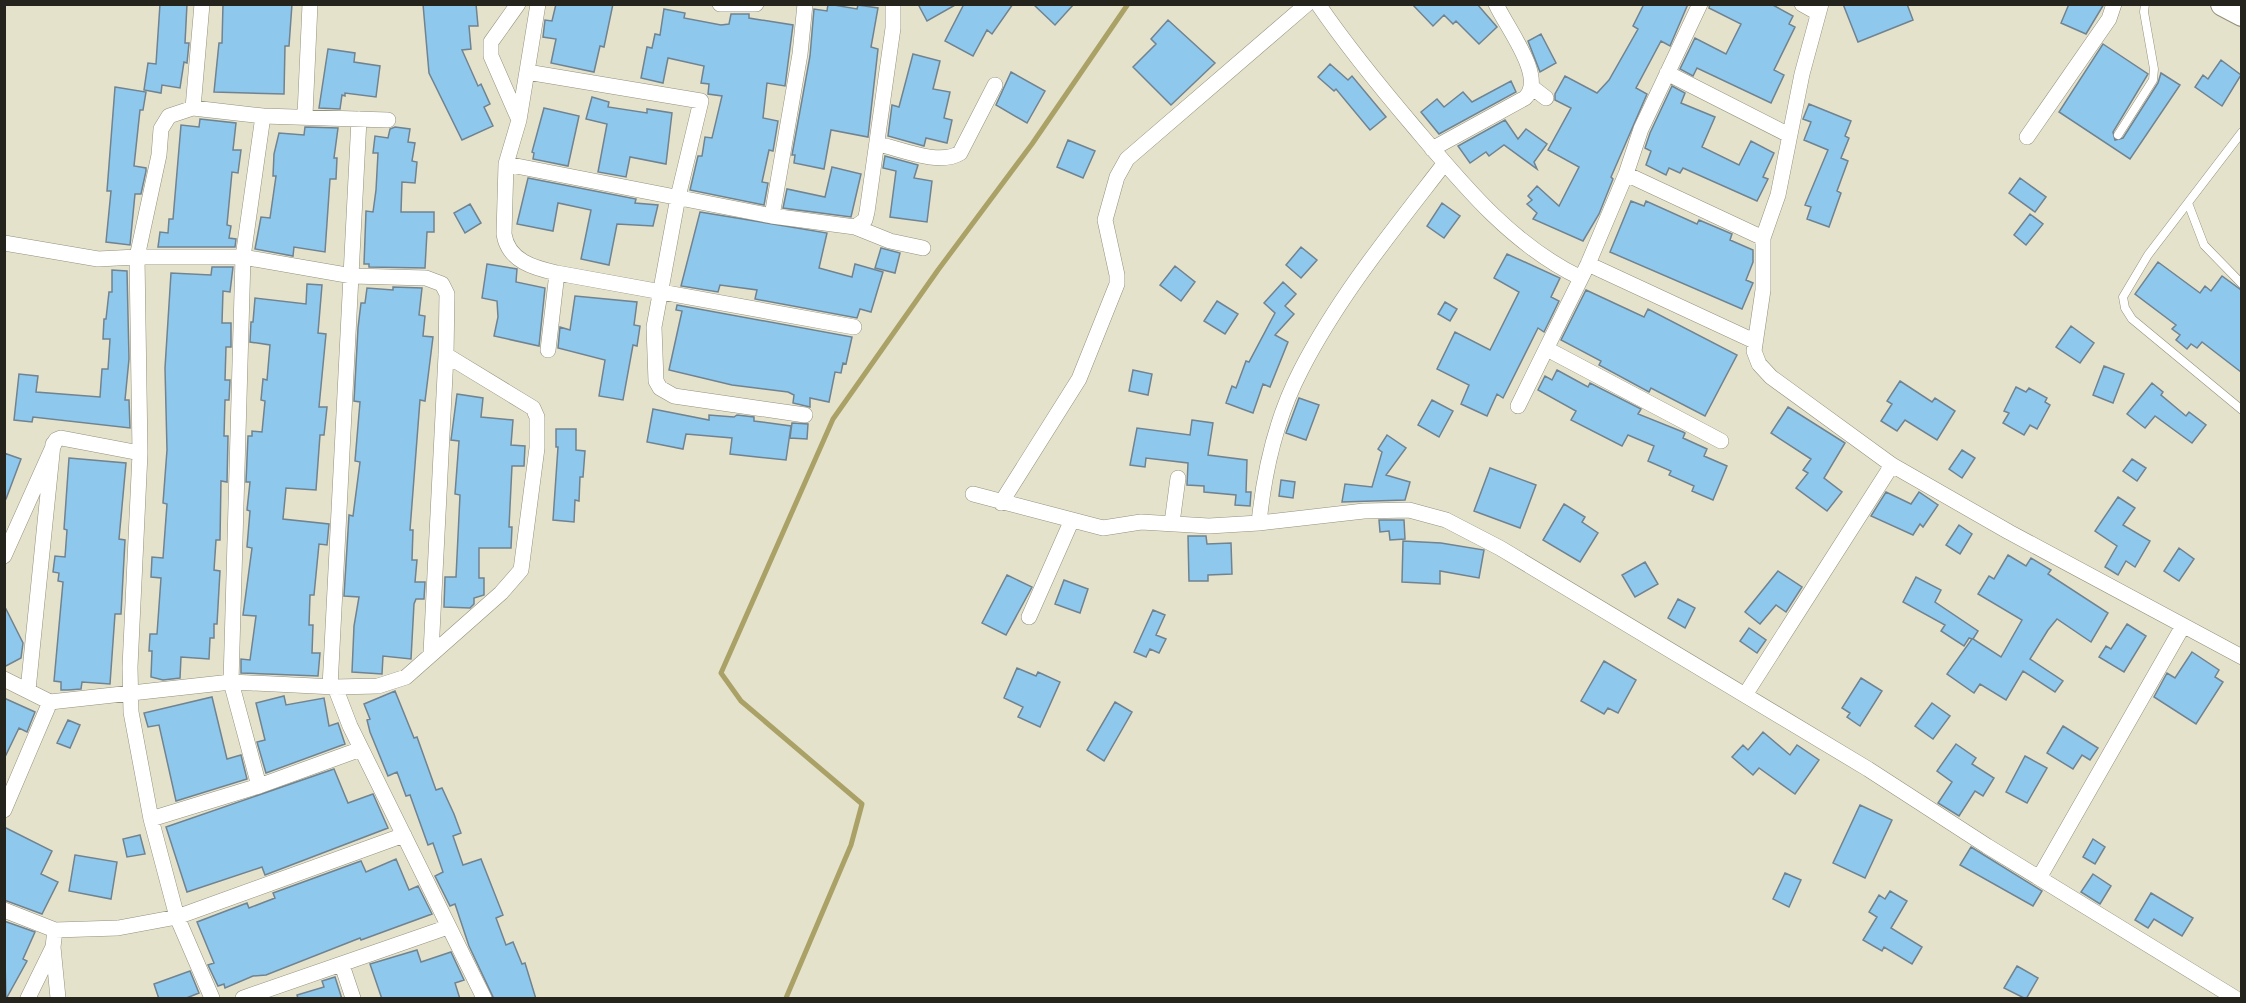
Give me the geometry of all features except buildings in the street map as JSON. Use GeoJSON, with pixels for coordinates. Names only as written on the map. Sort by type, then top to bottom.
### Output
{"type":"FeatureCollection","features":[{"type":"Feature","properties":{"kind":"street"},"geometry":{"type":"LineString","coordinates":[[193,108],[202,4]]}},
{"type":"Feature","properties":{"kind":"street"},"geometry":{"type":"LineString","coordinates":[[305,116],[310,4]]}},
{"type":"Feature","properties":{"kind":"street"},"geometry":{"type":"LineString","coordinates":[[518,4],[491,42],[490,48],[495,66],[519,120]]}},
{"type":"Feature","properties":{"kind":"street"},"geometry":{"type":"LineString","coordinates":[[538,4],[519,120],[506,164],[505,243],[514,256],[541,270],[854,327]]}},
{"type":"Feature","properties":{"kind":"street"},"geometry":{"type":"LineString","coordinates":[[720,4],[756,4]]}},
{"type":"Feature","properties":{"kind":"street"},"geometry":{"type":"LineString","coordinates":[[772,216],[790,100],[798,65],[805,4]]}},
{"type":"Feature","properties":{"kind":"street"},"geometry":{"type":"LineString","coordinates":[[855,227],[865,220],[867,212],[893,28],[893,4]]}},
{"type":"Feature","properties":{"kind":"street"},"geometry":{"type":"LineString","coordinates":[[1001,503],[1079,379],[1117,284],[1104,220],[1117,177],[1127,159],[1307,4]]}},
{"type":"Feature","properties":{"kind":"street"},"geometry":{"type":"LineString","coordinates":[[1318,4],[1369,74],[1444,165],[1532,251],[1581,278]]}},
{"type":"Feature","properties":{"kind":"street"},"geometry":{"type":"LineString","coordinates":[[1432,148],[1525,98],[1533,88],[1526,61],[1496,4]]}},
{"type":"Feature","properties":{"kind":"street"},"geometry":{"type":"LineString","coordinates":[[1518,406],[1588,264],[1626,174],[1641,129],[1700,4]]}},
{"type":"Feature","properties":{"kind":"street"},"geometry":{"type":"LineString","coordinates":[[1802,4],[1820,9],[1789,135],[1778,195],[1763,238],[1763,290],[1754,341],[1754,351],[1759,364],[1771,377],[1892,465],[2009,532],[2241,657]]}},
{"type":"Feature","properties":{"kind":"street"},"geometry":{"type":"LineString","coordinates":[[2027,137],[2109,19],[2114,4]]}},
{"type":"Feature","properties":{"kind":"street"},"geometry":{"type":"LineString","coordinates":[[527,72],[701,101],[678,197],[654,327],[656,381],[660,388],[674,396],[805,415]]}},
{"type":"Feature","properties":{"kind":"street"},"geometry":{"type":"LineString","coordinates":[[1667,73],[1789,135]]}},
{"type":"Feature","properties":{"kind":"street"},"geometry":{"type":"LineString","coordinates":[[878,144],[937,157],[953,157],[960,153],[995,85]]}},
{"type":"Feature","properties":{"kind":"street"},"geometry":{"type":"LineString","coordinates":[[1533,88],[1546,98]]}},
{"type":"Feature","properties":{"kind":"street"},"geometry":{"type":"LineString","coordinates":[[212,999],[177,917],[151,819],[134,731],[130,695],[140,453],[137,257],[159,155],[161,129],[169,116],[193,108],[263,116],[388,120]]}},
{"type":"Feature","properties":{"kind":"street"},"geometry":{"type":"LineString","coordinates":[[259,786],[231,682],[243,257],[263,116]]}},
{"type":"Feature","properties":{"kind":"street"},"geometry":{"type":"LineString","coordinates":[[359,119],[333,687],[484,999]]}},
{"type":"Feature","properties":{"kind":"street"},"geometry":{"type":"LineString","coordinates":[[506,164],[772,216],[855,227],[890,241],[923,248]]}},
{"type":"Feature","properties":{"kind":"street"},"geometry":{"type":"LineString","coordinates":[[1258,523],[1262,492],[1278,428],[1300,371],[1341,303],[1444,165]]}},
{"type":"Feature","properties":{"kind":"street"},"geometry":{"type":"LineString","coordinates":[[1626,174],[1763,238]]}},
{"type":"Feature","properties":{"kind":"street"},"geometry":{"type":"LineString","coordinates":[[4,243],[98,260],[137,257],[243,257],[352,276],[426,278],[442,284],[447,294],[446,355],[431,653]]}},
{"type":"Feature","properties":{"kind":"street"},"geometry":{"type":"LineString","coordinates":[[1588,264],[1754,341]]}},
{"type":"Feature","properties":{"kind":"street"},"geometry":{"type":"LineString","coordinates":[[548,350],[557,273]]}},
{"type":"Feature","properties":{"kind":"street"},"geometry":{"type":"LineString","coordinates":[[1547,349],[1721,441]]}},
{"type":"Feature","properties":{"kind":"street"},"geometry":{"type":"LineString","coordinates":[[4,679],[50,702],[130,695],[231,682],[333,687],[393,682],[414,671],[431,653],[501,593],[521,570],[537,448],[537,417],[533,408],[446,355]]}},
{"type":"Feature","properties":{"kind":"street"},"geometry":{"type":"LineString","coordinates":[[4,556],[53,444],[61,438],[140,453]]}},
{"type":"Feature","properties":{"kind":"street"},"geometry":{"type":"LineString","coordinates":[[28,690],[53,444]]}},
{"type":"Feature","properties":{"kind":"street"},"geometry":{"type":"LineString","coordinates":[[1745,695],[1892,465]]}},
{"type":"Feature","properties":{"kind":"street"},"geometry":{"type":"LineString","coordinates":[[1172,523],[1178,478]]}},
{"type":"Feature","properties":{"kind":"street"},"geometry":{"type":"LineString","coordinates":[[973,494],[1071,522],[1113,529],[1142,522],[1209,526],[1388,509],[1428,514],[1500,548],[1869,769],[2039,878],[2235,999]]}},
{"type":"Feature","properties":{"kind":"street"},"geometry":{"type":"LineString","coordinates":[[1029,617],[1071,522]]}},
{"type":"Feature","properties":{"kind":"street"},"geometry":{"type":"LineString","coordinates":[[2039,878],[2183,626]]}},
{"type":"Feature","properties":{"kind":"street"},"geometry":{"type":"LineString","coordinates":[[4,810],[50,702]]}},
{"type":"Feature","properties":{"kind":"street"},"geometry":{"type":"LineString","coordinates":[[151,819],[259,786],[362,749]]}},
{"type":"Feature","properties":{"kind":"street"},"geometry":{"type":"LineString","coordinates":[[4,910],[55,930],[118,928],[177,917],[404,835]]}},
{"type":"Feature","properties":{"kind":"street"},"geometry":{"type":"LineString","coordinates":[[243,999],[448,927]]}},
{"type":"Feature","properties":{"kind":"street"},"geometry":{"type":"LineString","coordinates":[[55,930],[53,947],[58,999]]}},
{"type":"Feature","properties":{"kind":"street"},"geometry":{"type":"LineString","coordinates":[[28,999],[53,947]]}},
{"type":"Feature","properties":{"kind":"street"},"geometry":{"type":"LineString","coordinates":[[342,965],[353,999]]}},
{"type":"Feature","properties":{"kind":"lane"},"geometry":{"type":"LineString","coordinates":[[2118,135],[2153,80],[2154,69],[2145,21],[2145,4]]}},
{"type":"Feature","properties":{"kind":"lane"},"geometry":{"type":"LineString","coordinates":[[2241,132],[2132,279],[2123,297],[2125,308],[2132,319],[2241,410]]}},
{"type":"Feature","properties":{"kind":"lane"},"geometry":{"type":"LineString","coordinates":[[2188,203],[2204,245],[2241,284]]}},
{"type":"Feature","properties":{"kind":"waterway"},"geometry":{"type":"LineString","coordinates":[[786,998],[851,845],[862,804],[741,701],[721,673],[833,419],[938,270],[1032,144],[1128,4]]}}]}
